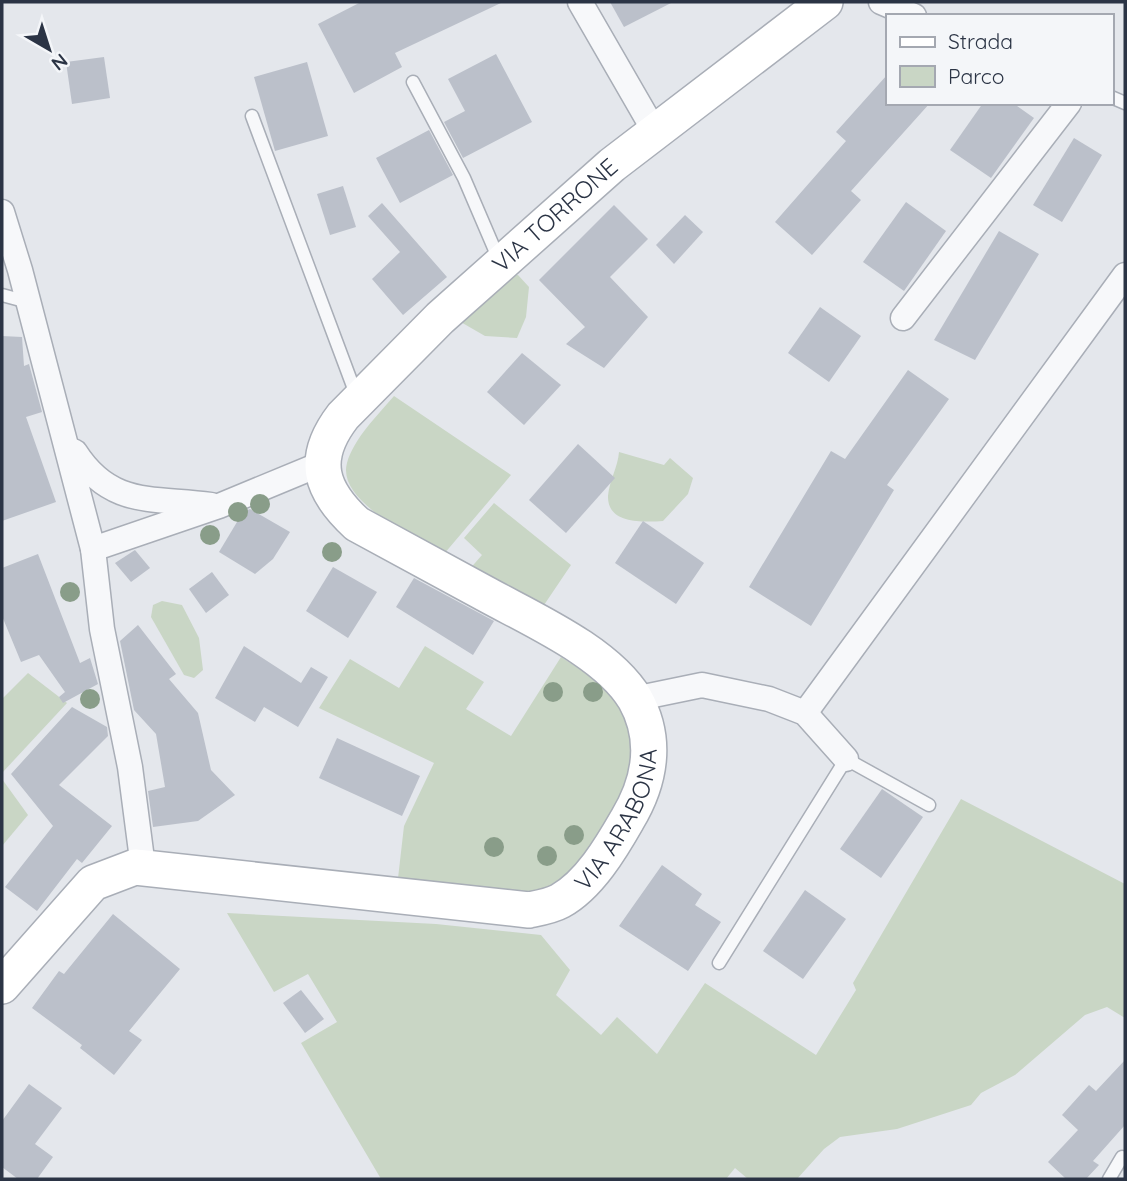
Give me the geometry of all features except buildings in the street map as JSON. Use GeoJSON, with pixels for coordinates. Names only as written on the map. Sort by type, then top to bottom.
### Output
{"type":"FeatureCollection","features":[{"type":"Feature","properties":{"kind":"main road","name":"VIA TORRONE"},"geometry":{"type":"LineString","coordinates":[[323,463],[331,432],[422,335],[612,165],[825,2]]}},
{"type":"Feature","properties":{"kind":"main road","name":"VIA ARABONA"},"geometry":{"type":"LineString","coordinates":[[2,986],[93,883],[110,874],[143,867],[529,910],[558,902],[579,887],[615,841],[640,798],[650,762],[648,733],[635,699],[610,671],[570,641],[357,524],[335,504],[323,478],[323,463]]}},
{"type":"Feature","properties":{"kind":"street"},"geometry":{"type":"LineString","coordinates":[[580,2],[656,132]]}},
{"type":"Feature","properties":{"kind":"street"},"geometry":{"type":"LineString","coordinates":[[881,2],[909,14]]}},
{"type":"Feature","properties":{"kind":"street"},"geometry":{"type":"LineString","coordinates":[[903,317],[1067,105]]}},
{"type":"Feature","properties":{"kind":"street"},"geometry":{"type":"LineString","coordinates":[[2,212],[29,302],[93,549],[102,629],[130,767],[143,867]]}},
{"type":"Feature","properties":{"kind":"street"},"geometry":{"type":"LineString","coordinates":[[805,713],[1125,275]]}},
{"type":"Feature","properties":{"kind":"street"},"geometry":{"type":"LineString","coordinates":[[68,450],[75,452],[103,485],[114,490],[151,499],[219,506]]}},
{"type":"Feature","properties":{"kind":"street"},"geometry":{"type":"LineString","coordinates":[[93,549],[219,506],[323,463]]}},
{"type":"Feature","properties":{"kind":"street"},"geometry":{"type":"LineString","coordinates":[[635,699],[702,685],[769,699],[805,713],[846,759]]}},
{"type":"Feature","properties":{"kind":"lane"},"geometry":{"type":"LineString","coordinates":[[413,82],[464,178],[500,264]]}},
{"type":"Feature","properties":{"kind":"lane"},"geometry":{"type":"LineString","coordinates":[[252,116],[358,401]]}},
{"type":"Feature","properties":{"kind":"lane"},"geometry":{"type":"LineString","coordinates":[[2,295],[29,302]]}},
{"type":"Feature","properties":{"kind":"lane"},"geometry":{"type":"LineString","coordinates":[[719,963],[846,759],[929,805]]}},
{"type":"Feature","properties":{"kind":"lane"},"geometry":{"type":"LineString","coordinates":[[1109,1179],[1122,1157]]}},
{"type":"Feature","properties":{"kind":"green space"},"geometry":{"type":"Polygon","coordinates":[[[511,275],[518,275],[529,287],[526,317],[517,338],[485,336],[459,321],[511,275]]]}},
{"type":"Feature","properties":{"kind":"green space"},"geometry":{"type":"Polygon","coordinates":[[[394,396],[511,475],[444,554],[381,517],[354,491],[347,477],[347,463],[355,445],[394,396]]]}},
{"type":"Feature","properties":{"kind":"green space"},"geometry":{"type":"Polygon","coordinates":[[[619,452],[664,465],[670,458],[693,478],[688,494],[663,521],[628,520],[620,517],[609,505],[610,485],[619,452]]]}},
{"type":"Feature","properties":{"kind":"green space"},"geometry":{"type":"Polygon","coordinates":[[[494,503],[571,565],[542,608],[468,571],[482,555],[464,538],[494,503]]]}},
{"type":"Feature","properties":{"kind":"green space"},"geometry":{"type":"Polygon","coordinates":[[[162,601],[182,605],[199,638],[203,670],[194,678],[184,675],[151,617],[153,605],[162,601]]]}},
{"type":"Feature","properties":{"kind":"green space"},"geometry":{"type":"Polygon","coordinates":[[[425,646],[484,682],[466,709],[511,736],[561,657],[595,679],[630,711],[638,777],[572,877],[540,898],[397,887],[404,826],[434,763],[319,708],[350,659],[399,688],[425,646]]]}},
{"type":"Feature","properties":{"kind":"green space"},"geometry":{"type":"Polygon","coordinates":[[[28,673],[67,703],[2,773],[2,699],[28,673]]]}},
{"type":"Feature","properties":{"kind":"green space"},"geometry":{"type":"Polygon","coordinates":[[[2,779],[28,815],[2,846],[2,779]]]}},
{"type":"Feature","properties":{"kind":"green space"},"geometry":{"type":"Polygon","coordinates":[[[961,799],[1125,884],[1125,1018],[1107,1007],[1085,1015],[1015,1075],[981,1093],[971,1105],[897,1129],[840,1137],[824,1149],[797,1179],[748,1179],[735,1168],[726,1179],[381,1179],[301,1043],[337,1022],[308,974],[274,992],[227,913],[436,924],[541,935],[570,970],[556,995],[601,1035],[617,1017],[657,1054],[705,983],[816,1055],[856,990],[853,983],[961,799]]]}}]}
